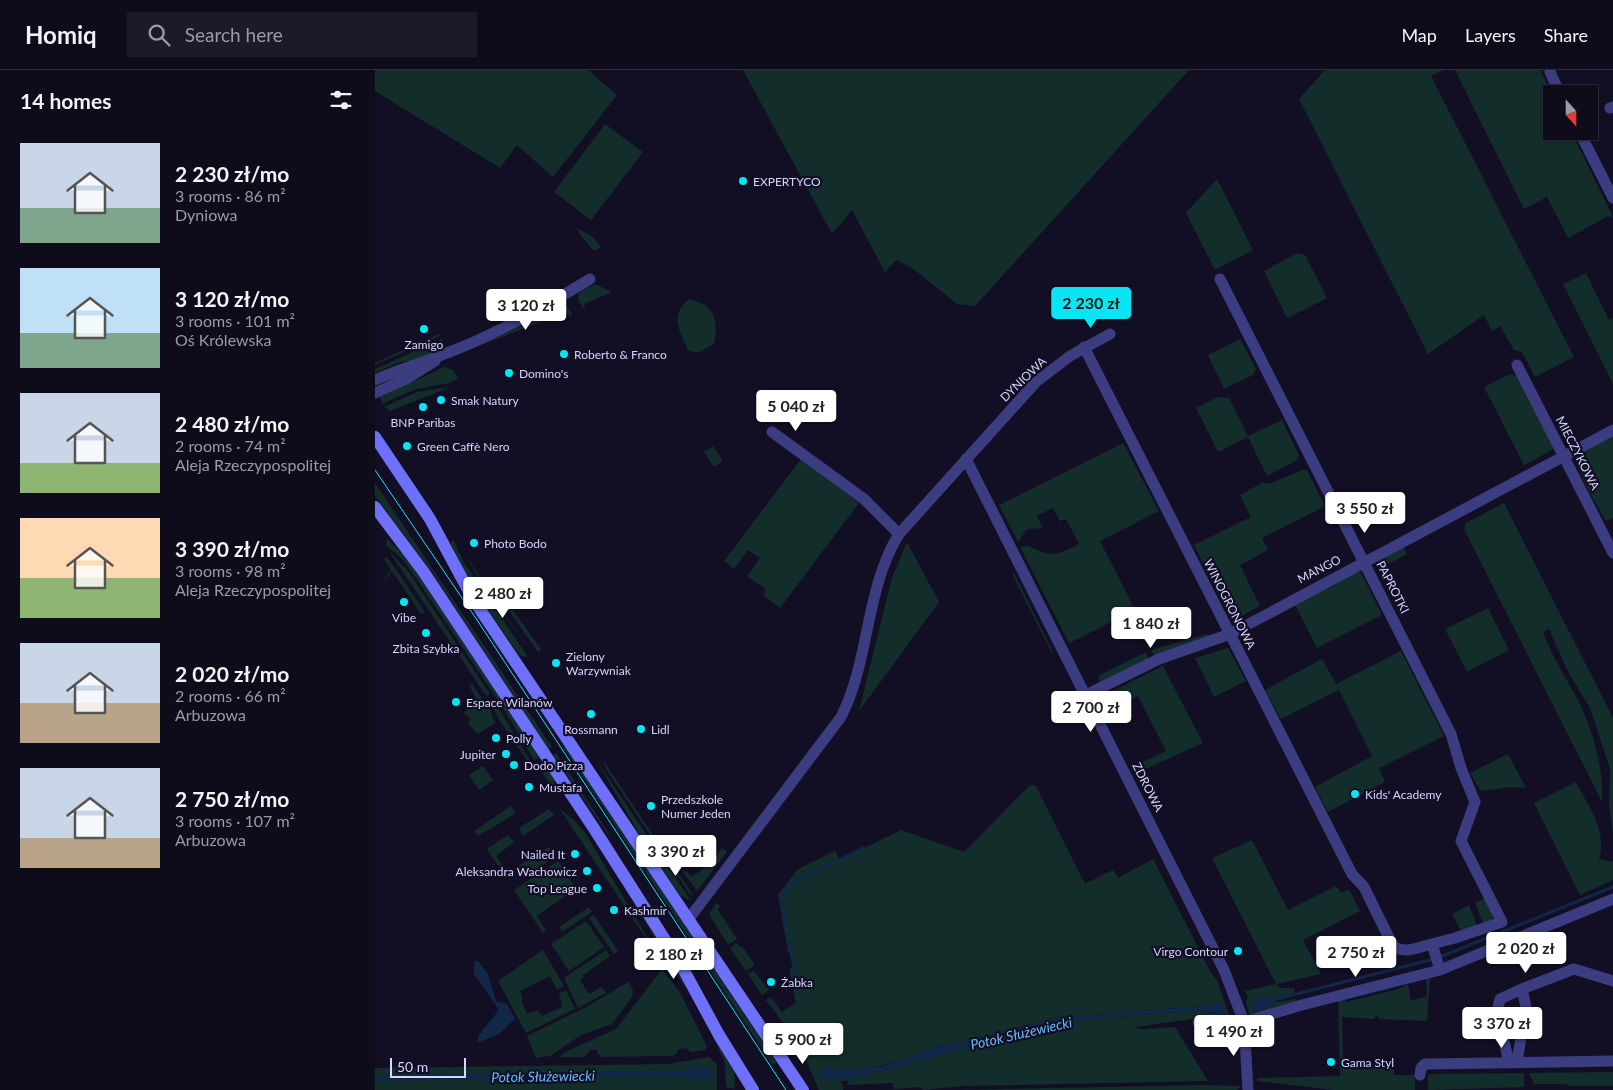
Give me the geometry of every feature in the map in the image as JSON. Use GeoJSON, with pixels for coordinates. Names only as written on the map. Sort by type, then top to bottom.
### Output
{"type":"FeatureCollection","features":[{"type":"Feature","properties":{"kind":"street"},"geometry":{"type":"LineString","coordinates":[[1550,72],[1556,85]]}},
{"type":"Feature","properties":{"kind":"street"},"geometry":{"type":"LineString","coordinates":[[1584,140],[1613,198]]}},
{"type":"Feature","properties":{"kind":"street"},"geometry":{"type":"LineString","coordinates":[[375,393],[406,379],[446,354],[511,324],[590,279]]}},
{"type":"Feature","properties":{"kind":"street","name":"PAPROTKI"},"geometry":{"type":"LineString","coordinates":[[1220,279],[1451,734],[1461,768],[1475,802],[1461,841],[1502,922],[1433,948]]}},
{"type":"Feature","properties":{"kind":"street","name":"DYNIOWA"},"geometry":{"type":"LineString","coordinates":[[688,920],[841,717],[855,683],[885,565],[899,534],[1036,382],[1070,356],[1110,334]]}},
{"type":"Feature","properties":{"kind":"street","name":"WINOGRONOWA"},"geometry":{"type":"LineString","coordinates":[[1084,348],[1352,874],[1364,887],[1396,948],[1406,950],[1433,948]]}},
{"type":"Feature","properties":{"kind":"street"},"geometry":{"type":"LineString","coordinates":[[375,380],[402,367],[446,354]]}},
{"type":"Feature","properties":{"kind":"street","name":"MIECZYKOWA"},"geometry":{"type":"LineString","coordinates":[[1517,365],[1613,553]]}},
{"type":"Feature","properties":{"kind":"street","name":"MANGO"},"geometry":{"type":"LineString","coordinates":[[1086,695],[1159,659],[1230,634],[1613,430]]}},
{"type":"Feature","properties":{"kind":"street"},"geometry":{"type":"LineString","coordinates":[[772,432],[864,499],[899,534]]}},
{"type":"Feature","properties":{"kind":"street"},"geometry":{"type":"LineString","coordinates":[[375,436],[430,519],[473,599],[803,1090]]}},
{"type":"Feature","properties":{"kind":"street","name":"ZDROWA"},"geometry":{"type":"LineString","coordinates":[[966,459],[1224,970],[1244,1022],[1248,1090]]}},
{"type":"Feature","properties":{"kind":"street"},"geometry":{"type":"LineString","coordinates":[[375,507],[426,575],[593,827],[686,973],[753,1090]]}},
{"type":"Feature","properties":{"kind":"street"},"geometry":{"type":"LineString","coordinates":[[1198,1023],[1244,1022],[1440,968],[1613,899]]}},
{"type":"Feature","properties":{"kind":"street"},"geometry":{"type":"LineString","coordinates":[[1433,948],[1440,968]]}},
{"type":"Feature","properties":{"kind":"street"},"geometry":{"type":"LineString","coordinates":[[1513,1062],[1497,1013],[1497,1003],[1504,997],[1574,969],[1613,981]]}},
{"type":"Feature","properties":{"kind":"street"},"geometry":{"type":"LineString","coordinates":[[1513,1062],[1526,1007],[1522,989]]}},
{"type":"Feature","properties":{"kind":"street"},"geometry":{"type":"LineString","coordinates":[[1421,1075],[1421,1068],[1425,1064],[1613,1061]]}},
{"type":"Feature","properties":{"kind":"street"},"geometry":{"type":"LineString","coordinates":[[740,1090],[741,1071]]}},
{"type":"Feature","properties":{"kind":"street"},"geometry":{"type":"LineString","coordinates":[[791,1073],[794,1090]]}},
{"type":"Feature","properties":{"kind":"green space"},"geometry":{"type":"Polygon","coordinates":[[[375,70],[588,70],[617,95],[553,177],[517,145],[500,168],[375,91],[375,70]]]}},
{"type":"Feature","properties":{"kind":"green space"},"geometry":{"type":"Polygon","coordinates":[[[743,70],[1189,70],[975,306],[957,304],[911,267],[896,260],[885,272],[852,210],[832,234],[743,70]]]}},
{"type":"Feature","properties":{"kind":"green space"},"geometry":{"type":"Polygon","coordinates":[[[1325,70],[1443,70],[1431,76],[1574,357],[1535,377],[1522,352],[1514,350],[1500,326],[1492,331],[1484,315],[1428,354],[1299,99],[1325,70]]]}},
{"type":"Feature","properties":{"kind":"green space"},"geometry":{"type":"Polygon","coordinates":[[[1455,70],[1540,70],[1548,85],[1543,85],[1543,140],[1575,140],[1613,217],[1608,216],[1568,238],[1547,197],[1524,209],[1455,70]]]}},
{"type":"Feature","properties":{"kind":"green space"},"geometry":{"type":"Polygon","coordinates":[[[605,124],[643,152],[591,220],[554,192],[605,124]]]}},
{"type":"Feature","properties":{"kind":"green space"},"geometry":{"type":"Polygon","coordinates":[[[1217,179],[1253,250],[1215,270],[1186,213],[1217,179]]]}},
{"type":"Feature","properties":{"kind":"green space"},"geometry":{"type":"Polygon","coordinates":[[[577,228],[593,237],[601,247],[594,251],[577,228]]]}},
{"type":"Feature","properties":{"kind":"green space"},"geometry":{"type":"Polygon","coordinates":[[[1298,253],[1305,255],[1327,298],[1287,318],[1264,271],[1298,253]]]}},
{"type":"Feature","properties":{"kind":"green space"},"geometry":{"type":"Polygon","coordinates":[[[1586,273],[1609,320],[1613,318],[1613,384],[1563,284],[1586,273]]]}},
{"type":"Feature","properties":{"kind":"green space"},"geometry":{"type":"Polygon","coordinates":[[[595,284],[612,292],[584,304],[585,311],[578,300],[579,293],[595,284]]]}},
{"type":"Feature","properties":{"kind":"green space"},"geometry":{"type":"Polygon","coordinates":[[[689,299],[705,305],[710,310],[715,321],[714,344],[698,353],[688,350],[678,323],[679,311],[689,299]]]}},
{"type":"Feature","properties":{"kind":"green space"},"geometry":{"type":"Polygon","coordinates":[[[561,303],[565,303],[572,314],[570,317],[567,311],[469,350],[515,329],[561,303]]]}},
{"type":"Feature","properties":{"kind":"green space"},"geometry":{"type":"Polygon","coordinates":[[[439,334],[440,336],[375,365],[375,363],[439,334]]]}},
{"type":"Feature","properties":{"kind":"green space"},"geometry":{"type":"Polygon","coordinates":[[[442,339],[444,347],[442,351],[425,359],[399,362],[375,373],[375,369],[442,339]]]}},
{"type":"Feature","properties":{"kind":"green space"},"geometry":{"type":"Polygon","coordinates":[[[1240,339],[1256,369],[1253,375],[1224,389],[1208,355],[1240,339]]]}},
{"type":"Feature","properties":{"kind":"green space"},"geometry":{"type":"Polygon","coordinates":[[[444,367],[453,370],[458,379],[449,383],[416,389],[382,404],[380,397],[444,367]]]}},
{"type":"Feature","properties":{"kind":"green space"},"geometry":{"type":"Polygon","coordinates":[[[1510,374],[1520,377],[1554,449],[1524,465],[1484,387],[1510,374]]]}},
{"type":"Feature","properties":{"kind":"green space"},"geometry":{"type":"Polygon","coordinates":[[[450,387],[390,411],[384,407],[417,392],[450,387]]]}},
{"type":"Feature","properties":{"kind":"green space"},"geometry":{"type":"Polygon","coordinates":[[[1218,397],[1229,398],[1248,436],[1282,420],[1299,455],[1297,460],[1267,476],[1248,437],[1218,452],[1196,408],[1218,397]]]}},
{"type":"Feature","properties":{"kind":"green space"},"geometry":{"type":"Polygon","coordinates":[[[1613,435],[1613,518],[1606,521],[1581,475],[1578,457],[1584,449],[1613,435]]]}},
{"type":"Feature","properties":{"kind":"green space"},"geometry":{"type":"Polygon","coordinates":[[[1123,443],[1159,511],[1100,541],[1135,610],[1069,643],[1020,547],[1028,546],[1053,554],[1065,551],[1079,544],[1066,519],[1060,521],[1053,508],[1037,516],[1043,528],[1027,529],[1018,542],[999,505],[1123,443]]]}},
{"type":"Feature","properties":{"kind":"green space"},"geometry":{"type":"Polygon","coordinates":[[[713,446],[723,461],[714,467],[704,452],[713,446]]]}},
{"type":"Feature","properties":{"kind":"green space"},"geometry":{"type":"Polygon","coordinates":[[[801,459],[859,503],[780,608],[764,596],[765,589],[747,576],[760,558],[748,550],[734,569],[724,561],[801,459]]]}},
{"type":"Feature","properties":{"kind":"green space"},"geometry":{"type":"Polygon","coordinates":[[[1304,469],[1307,470],[1325,506],[1262,538],[1268,550],[1240,565],[1260,606],[1232,621],[1194,545],[1251,517],[1240,495],[1262,483],[1272,483],[1304,469]]]}},
{"type":"Feature","properties":{"kind":"green space"},"geometry":{"type":"Polygon","coordinates":[[[375,483],[552,747],[549,750],[430,569],[375,496],[375,483]]]}},
{"type":"Feature","properties":{"kind":"green space"},"geometry":{"type":"Polygon","coordinates":[[[1504,503],[1613,718],[1613,834],[1609,805],[1610,769],[1590,708],[1567,670],[1549,629],[1543,632],[1583,711],[1591,733],[1602,779],[1602,802],[1464,529],[1466,523],[1504,503]]]}},
{"type":"Feature","properties":{"kind":"green space"},"geometry":{"type":"Polygon","coordinates":[[[387,539],[409,560],[540,757],[534,760],[505,711],[416,578],[402,559],[386,545],[387,539]]]}},
{"type":"Feature","properties":{"kind":"green space"},"geometry":{"type":"Polygon","coordinates":[[[453,539],[463,561],[528,657],[520,656],[476,592],[451,544],[453,539]]]}},
{"type":"Feature","properties":{"kind":"green space"},"geometry":{"type":"Polygon","coordinates":[[[907,542],[939,602],[859,711],[892,578],[907,542]]]}},
{"type":"Feature","properties":{"kind":"green space"},"geometry":{"type":"Polygon","coordinates":[[[1403,546],[1407,554],[1379,569],[1375,565],[1380,559],[1403,546]]]}},
{"type":"Feature","properties":{"kind":"green space"},"geometry":{"type":"Polygon","coordinates":[[[389,551],[408,571],[490,694],[486,696],[389,551]]]}},
{"type":"Feature","properties":{"kind":"green space"},"geometry":{"type":"Polygon","coordinates":[[[465,555],[529,650],[476,574],[465,555]]]}},
{"type":"Feature","properties":{"kind":"green space"},"geometry":{"type":"Polygon","coordinates":[[[387,557],[425,612],[421,614],[392,571],[378,588],[391,570],[384,559],[387,557]]]}},
{"type":"Feature","properties":{"kind":"green space"},"geometry":{"type":"Polygon","coordinates":[[[1355,571],[1361,573],[1382,615],[1317,648],[1293,601],[1333,586],[1355,571]]]}},
{"type":"Feature","properties":{"kind":"green space"},"geometry":{"type":"Polygon","coordinates":[[[1014,573],[1053,652],[1052,653],[1012,574],[1014,573]]]}},
{"type":"Feature","properties":{"kind":"green space"},"geometry":{"type":"Polygon","coordinates":[[[497,588],[541,650],[538,652],[494,590],[497,588]]]}},
{"type":"Feature","properties":{"kind":"green space"},"geometry":{"type":"Polygon","coordinates":[[[1488,608],[1509,650],[1467,672],[1445,629],[1488,608]]]}},
{"type":"Feature","properties":{"kind":"green space"},"geometry":{"type":"Polygon","coordinates":[[[1207,634],[1210,636],[1155,656],[1151,650],[1207,634]]]}},
{"type":"Feature","properties":{"kind":"green space"},"geometry":{"type":"Polygon","coordinates":[[[1228,648],[1246,681],[1214,697],[1195,658],[1228,648]]]}},
{"type":"Feature","properties":{"kind":"green space"},"geometry":{"type":"Polygon","coordinates":[[[1401,651],[1444,736],[1379,768],[1385,782],[1328,812],[1315,787],[1372,756],[1339,690],[1281,719],[1265,690],[1322,659],[1336,684],[1401,651]]]}},
{"type":"Feature","properties":{"kind":"green space"},"geometry":{"type":"Polygon","coordinates":[[[1146,652],[1148,659],[1100,683],[1098,676],[1146,652]]]}},
{"type":"Feature","properties":{"kind":"green space"},"geometry":{"type":"Polygon","coordinates":[[[1163,666],[1203,743],[1135,774],[1132,767],[1166,751],[1138,696],[1104,713],[1100,705],[1104,695],[1163,666]]]}},
{"type":"Feature","properties":{"kind":"green space"},"geometry":{"type":"Polygon","coordinates":[[[472,684],[490,710],[495,723],[478,734],[468,724],[471,719],[464,714],[476,697],[469,686],[472,684]]]}},
{"type":"Feature","properties":{"kind":"green space"},"geometry":{"type":"Polygon","coordinates":[[[494,700],[531,762],[529,763],[499,720],[491,703],[494,700]]]}},
{"type":"Feature","properties":{"kind":"green space"},"geometry":{"type":"Polygon","coordinates":[[[566,746],[777,1063],[772,1064],[564,748],[566,746]]]}},
{"type":"Feature","properties":{"kind":"green space"},"geometry":{"type":"Polygon","coordinates":[[[556,753],[610,835],[609,836],[553,755],[556,753]]]}},
{"type":"Feature","properties":{"kind":"green space"},"geometry":{"type":"Polygon","coordinates":[[[1508,754],[1526,788],[1511,787],[1481,791],[1470,773],[1508,754]]]}},
{"type":"Feature","properties":{"kind":"green space"},"geometry":{"type":"Polygon","coordinates":[[[593,755],[691,901],[680,895],[645,844],[593,755]]]}},
{"type":"Feature","properties":{"kind":"green space"},"geometry":{"type":"Polygon","coordinates":[[[603,760],[693,895],[690,894],[606,769],[603,760]]]}},
{"type":"Feature","properties":{"kind":"green space"},"geometry":{"type":"Polygon","coordinates":[[[543,762],[555,781],[553,789],[537,765],[543,762]]]}},
{"type":"Feature","properties":{"kind":"green space"},"geometry":{"type":"Polygon","coordinates":[[[483,766],[493,780],[479,790],[469,775],[483,766]]]}},
{"type":"Feature","properties":{"kind":"green space"},"geometry":{"type":"Polygon","coordinates":[[[1576,782],[1599,829],[1601,849],[1599,859],[1613,862],[1613,880],[1580,895],[1534,803],[1576,782]]]}},
{"type":"Feature","properties":{"kind":"green space"},"geometry":{"type":"Polygon","coordinates":[[[1030,785],[1036,786],[1085,884],[1113,870],[1118,878],[1153,859],[1211,973],[1217,980],[1230,1017],[1193,1019],[1135,1027],[1142,1029],[1175,1027],[1208,1081],[964,1086],[923,1090],[920,1087],[884,1090],[893,1089],[893,1083],[847,1085],[849,1081],[840,1081],[843,1084],[843,1090],[819,1090],[799,1044],[766,1000],[771,997],[782,1012],[796,1003],[789,969],[793,968],[791,955],[788,952],[778,895],[798,869],[835,851],[840,860],[901,830],[964,852],[1030,785]],[[1219,1002],[1202,1006],[1058,1018],[922,1051],[906,1059],[861,1071],[845,1068],[844,1071],[825,1066],[844,1075],[863,1076],[1059,1022],[1202,1010],[1217,1015],[1219,1002]]]}},
{"type":"Feature","properties":{"kind":"green space"},"geometry":{"type":"Polygon","coordinates":[[[511,806],[516,813],[478,836],[474,831],[511,806]]]}},
{"type":"Feature","properties":{"kind":"green space"},"geometry":{"type":"Polygon","coordinates":[[[559,808],[576,822],[586,834],[661,961],[559,808]]]}},
{"type":"Feature","properties":{"kind":"green space"},"geometry":{"type":"Polygon","coordinates":[[[549,809],[554,815],[523,836],[519,828],[549,809]]]}},
{"type":"Feature","properties":{"kind":"green space"},"geometry":{"type":"Polygon","coordinates":[[[508,835],[514,842],[496,856],[506,870],[502,872],[487,849],[508,835]]]}},
{"type":"Feature","properties":{"kind":"green space"},"geometry":{"type":"Polygon","coordinates":[[[1252,840],[1288,910],[1336,886],[1341,893],[1349,889],[1360,911],[1303,940],[1321,974],[1277,984],[1280,988],[1294,988],[1295,993],[1276,998],[1252,999],[1254,1013],[1277,1002],[1296,999],[1297,1002],[1253,1015],[1249,1014],[1246,1001],[1248,997],[1245,991],[1276,984],[1212,858],[1252,840]]]}},
{"type":"Feature","properties":{"kind":"green space"},"geometry":{"type":"Polygon","coordinates":[[[549,847],[555,857],[525,877],[518,866],[549,847]]]}},
{"type":"Feature","properties":{"kind":"green space"},"geometry":{"type":"Polygon","coordinates":[[[722,848],[727,852],[697,891],[683,872],[686,870],[691,877],[708,866],[722,848]]]}},
{"type":"Feature","properties":{"kind":"green space"},"geometry":{"type":"Polygon","coordinates":[[[558,861],[576,888],[537,916],[546,931],[543,933],[514,890],[558,861]]]}},
{"type":"Feature","properties":{"kind":"green space"},"geometry":{"type":"Polygon","coordinates":[[[1485,898],[1493,920],[1483,924],[1475,903],[1485,898]]]}},
{"type":"Feature","properties":{"kind":"green space"},"geometry":{"type":"Polygon","coordinates":[[[633,902],[677,969],[685,987],[633,902]]]}},
{"type":"Feature","properties":{"kind":"green space"},"geometry":{"type":"Polygon","coordinates":[[[716,903],[720,906],[718,910],[737,939],[728,945],[709,914],[716,903]]]}},
{"type":"Feature","properties":{"kind":"green space"},"geometry":{"type":"Polygon","coordinates":[[[1469,905],[1477,926],[1461,931],[1452,914],[1469,905]]]}},
{"type":"Feature","properties":{"kind":"green space"},"geometry":{"type":"Polygon","coordinates":[[[589,907],[592,912],[562,932],[559,927],[589,907]]]}},
{"type":"Feature","properties":{"kind":"green space"},"geometry":{"type":"Polygon","coordinates":[[[594,915],[618,951],[614,954],[589,918],[594,915]]]}},
{"type":"Feature","properties":{"kind":"green space"},"geometry":{"type":"Polygon","coordinates":[[[586,921],[604,947],[569,971],[551,944],[586,921]]]}},
{"type":"Feature","properties":{"kind":"green space"},"geometry":{"type":"Polygon","coordinates":[[[737,943],[740,947],[742,946],[755,965],[746,971],[730,948],[737,943]]]}},
{"type":"Feature","properties":{"kind":"green space"},"geometry":{"type":"Polygon","coordinates":[[[543,950],[564,986],[557,990],[550,976],[520,991],[523,999],[521,1000],[527,1014],[538,1010],[542,1016],[562,1007],[559,993],[566,990],[575,1009],[526,1033],[498,981],[543,950]]]}},
{"type":"Feature","properties":{"kind":"green space"},"geometry":{"type":"Polygon","coordinates":[[[606,950],[610,956],[583,975],[584,977],[580,980],[589,994],[602,987],[606,993],[578,1008],[564,978],[606,950]]]}},
{"type":"Feature","properties":{"kind":"green space"},"geometry":{"type":"Polygon","coordinates":[[[662,969],[679,991],[707,1046],[705,1050],[691,1052],[686,1048],[679,1049],[675,1055],[666,1056],[602,1057],[598,1054],[597,1050],[590,1050],[585,1057],[559,1057],[565,1052],[616,1029],[662,969]]]}},
{"type":"Feature","properties":{"kind":"green space"},"geometry":{"type":"Polygon","coordinates":[[[754,971],[769,990],[762,995],[748,974],[754,971]]]}},
{"type":"Feature","properties":{"kind":"green space"},"geometry":{"type":"Polygon","coordinates":[[[1430,978],[1427,1021],[1379,1019],[1379,1017],[1375,1016],[1375,1019],[1342,1017],[1343,1066],[1394,1065],[1394,1075],[1415,1075],[1415,1090],[1334,1090],[1257,1081],[1257,1078],[1340,1076],[1338,1000],[1345,998],[1346,1002],[1398,989],[1408,984],[1411,1001],[1427,996],[1426,979],[1430,978]]]}},
{"type":"Feature","properties":{"kind":"green space"},"geometry":{"type":"Polygon","coordinates":[[[628,982],[633,990],[632,997],[612,1024],[581,1035],[550,1056],[536,1058],[527,1036],[588,1006],[628,982]]]}},
{"type":"Feature","properties":{"kind":"green space"},"geometry":{"type":"Polygon","coordinates":[[[713,1036],[734,1072],[735,1089],[726,1087],[725,1063],[713,1036]]]}},
{"type":"Feature","properties":{"kind":"green space"},"geometry":{"type":"Polygon","coordinates":[[[709,1057],[717,1064],[717,1090],[375,1090],[375,1068],[667,1064],[709,1057]]]}},
{"type":"Feature","properties":{"kind":"green space"},"geometry":{"type":"Polygon","coordinates":[[[1613,1072],[1613,1086],[1534,1084],[1529,1073],[1613,1072]]]}},
{"type":"Feature","properties":{"kind":"green space"},"geometry":{"type":"Polygon","coordinates":[[[1524,1073],[1524,1087],[1428,1090],[1428,1074],[1524,1073]]]}},
{"type":"Feature","properties":{"kind":"green space"},"geometry":{"type":"Polygon","coordinates":[[[1201,1085],[1241,1086],[1237,1090],[959,1090],[1201,1085]]]}},
{"type":"Feature","properties":{"kind":"water"},"geometry":{"type":"Polygon","coordinates":[[[478,961],[487,972],[496,1001],[507,1004],[515,1019],[499,1034],[477,1043],[478,1036],[499,1010],[474,974],[474,962],[478,961]]]}},
{"type":"Feature","properties":{"kind":"water"},"geometry":{"type":"Polygon","coordinates":[[[1252,998],[1276,998],[1277,1002],[1254,1013],[1252,998]]]}},
{"type":"Feature","properties":{"kind":"water"},"geometry":{"type":"Polygon","coordinates":[[[1224,1001],[1225,1016],[1202,1010],[1059,1022],[863,1076],[845,1079],[844,1076],[825,1081],[821,1079],[820,1069],[825,1066],[844,1071],[844,1068],[864,1069],[884,1066],[922,1051],[1058,1018],[1202,1006],[1224,1001]]]}},
{"type":"Feature","properties":{"kind":"water"},"geometry":{"type":"Polygon","coordinates":[[[707,1066],[711,1069],[712,1074],[707,1081],[677,1076],[375,1081],[375,1075],[677,1071],[707,1066]]]}},
{"type":"Feature","properties":{"kind":"waterway"},"geometry":{"type":"LineString","coordinates":[[799,995],[782,904],[782,894],[789,885],[863,848]]}},
{"type":"Feature","properties":{"kind":"waterway","name":"Potok Służewiecki"},"geometry":{"type":"LineString","coordinates":[[1440,957],[1613,887]]}},
{"type":"Feature","properties":{"kind":"waterway","name":"Potok Służewiecki"},"geometry":{"type":"LineString","coordinates":[[1273,1000],[1434,959]]}},
{"type":"Feature","properties":{"kind":"tram line"},"geometry":{"type":"LineString","coordinates":[[375,470],[479,623],[786,1090]]}},
{"type":"Feature","properties":{"kind":"place","name":"EXPERTYCO"},"geometry":{"type":"Point","coordinates":[743,181]}},
{"type":"Feature","properties":{"kind":"place","name":"Zamigo"},"geometry":{"type":"Point","coordinates":[424,329]}},
{"type":"Feature","properties":{"kind":"place","name":"Roberto & Franco"},"geometry":{"type":"Point","coordinates":[564,354]}},
{"type":"Feature","properties":{"kind":"place","name":"Domino's"},"geometry":{"type":"Point","coordinates":[509,373]}},
{"type":"Feature","properties":{"kind":"place","name":"Smak Natury"},"geometry":{"type":"Point","coordinates":[441,400]}},
{"type":"Feature","properties":{"kind":"place","name":"BNP Paribas"},"geometry":{"type":"Point","coordinates":[423,407]}},
{"type":"Feature","properties":{"kind":"place","name":"Green Caffè Nero"},"geometry":{"type":"Point","coordinates":[407,446]}},
{"type":"Feature","properties":{"kind":"place","name":"Photo Bodo"},"geometry":{"type":"Point","coordinates":[474,543]}},
{"type":"Feature","properties":{"kind":"place","name":"Vibe"},"geometry":{"type":"Point","coordinates":[404,602]}},
{"type":"Feature","properties":{"kind":"place","name":"Zbita Szybka"},"geometry":{"type":"Point","coordinates":[426,633]}},
{"type":"Feature","properties":{"kind":"place","name":"Zielony Warzywniak"},"geometry":{"type":"Point","coordinates":[556,663]}},
{"type":"Feature","properties":{"kind":"place","name":"Espace Wilanów"},"geometry":{"type":"Point","coordinates":[456,702]}},
{"type":"Feature","properties":{"kind":"place","name":"Rossmann"},"geometry":{"type":"Point","coordinates":[591,714]}},
{"type":"Feature","properties":{"kind":"place","name":"Lidl"},"geometry":{"type":"Point","coordinates":[641,729]}},
{"type":"Feature","properties":{"kind":"place","name":"Polly"},"geometry":{"type":"Point","coordinates":[496,738]}},
{"type":"Feature","properties":{"kind":"place","name":"Jupiter"},"geometry":{"type":"Point","coordinates":[506,754]}},
{"type":"Feature","properties":{"kind":"place","name":"Dodo Pizza"},"geometry":{"type":"Point","coordinates":[514,765]}},
{"type":"Feature","properties":{"kind":"place","name":"Mustafa"},"geometry":{"type":"Point","coordinates":[529,787]}},
{"type":"Feature","properties":{"kind":"place","name":"Kids' Academy"},"geometry":{"type":"Point","coordinates":[1355,794]}},
{"type":"Feature","properties":{"kind":"place","name":"Przedszkole Numer Jeden"},"geometry":{"type":"Point","coordinates":[651,806]}},
{"type":"Feature","properties":{"kind":"place","name":"Nailed It"},"geometry":{"type":"Point","coordinates":[575,854]}},
{"type":"Feature","properties":{"kind":"place","name":"Aleksandra Wachowicz"},"geometry":{"type":"Point","coordinates":[587,871]}},
{"type":"Feature","properties":{"kind":"place","name":"Top League"},"geometry":{"type":"Point","coordinates":[597,888]}},
{"type":"Feature","properties":{"kind":"place","name":"Kashmir"},"geometry":{"type":"Point","coordinates":[614,910]}},
{"type":"Feature","properties":{"kind":"place","name":"Virgo Contour"},"geometry":{"type":"Point","coordinates":[1238,951]}},
{"type":"Feature","properties":{"kind":"place","name":"Żabka"},"geometry":{"type":"Point","coordinates":[771,982]}},
{"type":"Feature","properties":{"kind":"place","name":"Gama Styl"},"geometry":{"type":"Point","coordinates":[1331,1062]}}]}
